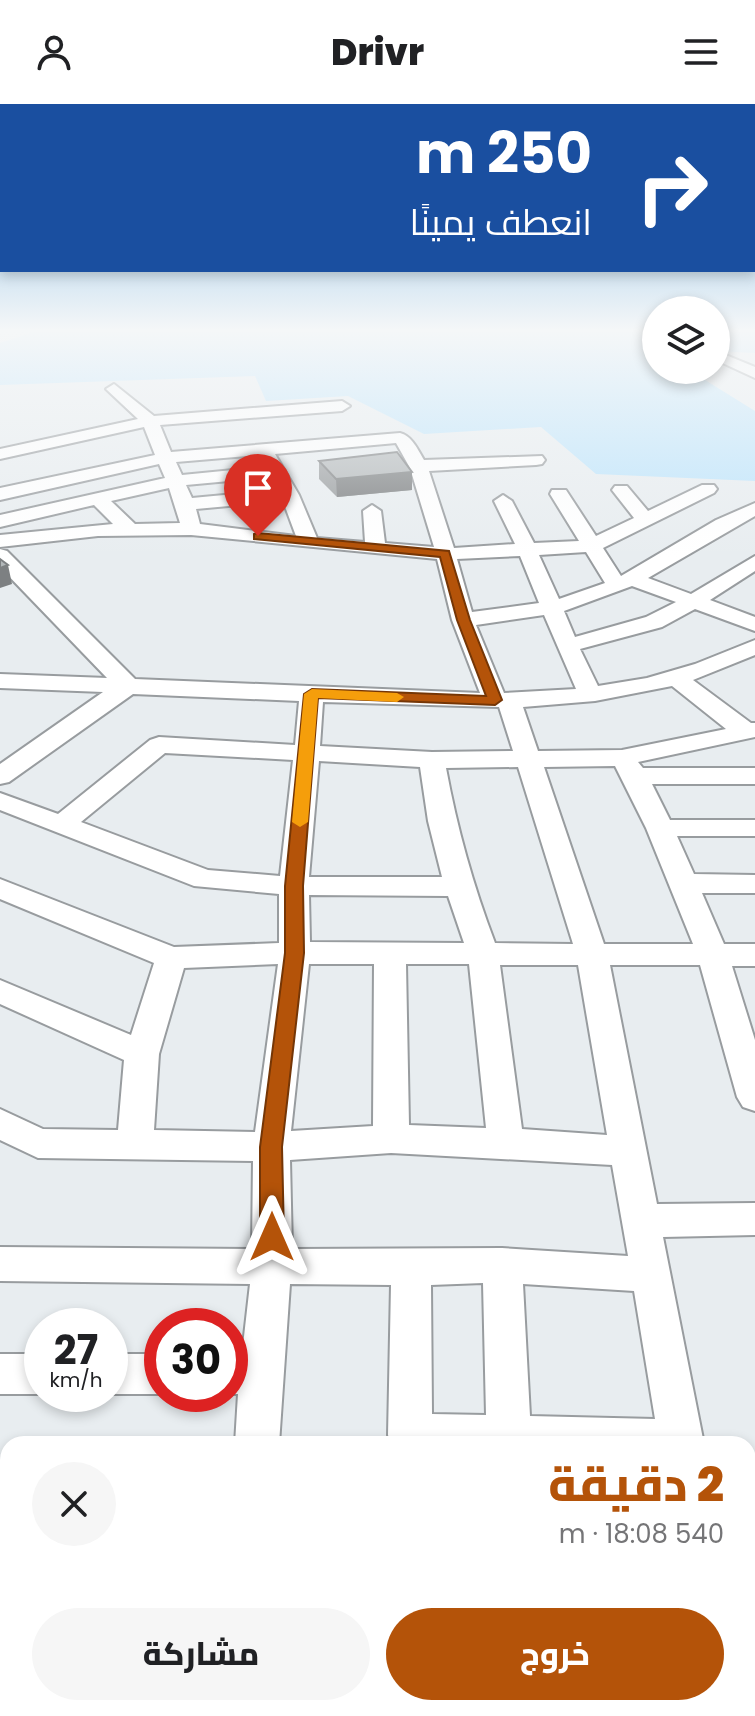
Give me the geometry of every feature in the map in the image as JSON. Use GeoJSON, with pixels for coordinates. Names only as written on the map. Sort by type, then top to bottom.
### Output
{"type":"FeatureCollection","features":[{"type":"Feature","properties":{"kind":"street"},"geometry":{"type":"LineString","coordinates":[[133,406],[150,421],[186,504],[191,529]]}},
{"type":"Feature","properties":{"kind":"street"},"geometry":{"type":"LineString","coordinates":[[0,454],[150,421],[339,406]]}},
{"type":"Feature","properties":{"kind":"street"},"geometry":{"type":"LineString","coordinates":[[251,413],[309,543]]}},
{"type":"Feature","properties":{"kind":"street"},"geometry":{"type":"LineString","coordinates":[[0,494],[162,450],[261,441],[390,437],[406,442],[418,466],[463,620],[529,760],[592,955],[681,1436]]}},
{"type":"Feature","properties":{"kind":"street"},"geometry":{"type":"LineString","coordinates":[[493,462],[489,450],[518,443]]}},
{"type":"Feature","properties":{"kind":"street"},"geometry":{"type":"LineString","coordinates":[[418,466],[493,462],[533,468]]}},
{"type":"Feature","properties":{"kind":"street"},"geometry":{"type":"LineString","coordinates":[[0,521],[174,481],[276,471]]}},
{"type":"Feature","properties":{"kind":"street"},"geometry":{"type":"LineString","coordinates":[[621,490],[645,519]]}},
{"type":"Feature","properties":{"kind":"street"},"geometry":{"type":"LineString","coordinates":[[0,541],[129,529],[191,529],[445,554],[592,546],[702,492],[733,518],[755,529]]}},
{"type":"Feature","properties":{"kind":"street"},"geometry":{"type":"LineString","coordinates":[[559,494],[592,546],[624,582],[755,624]]}},
{"type":"Feature","properties":{"kind":"street"},"geometry":{"type":"LineString","coordinates":[[186,504],[290,495]]}},
{"type":"Feature","properties":{"kind":"street"},"geometry":{"type":"LineString","coordinates":[[98,499],[129,529]]}},
{"type":"Feature","properties":{"kind":"street"},"geometry":{"type":"LineString","coordinates":[[503,501],[529,548],[566,646],[590,694]]}},
{"type":"Feature","properties":{"kind":"street"},"geometry":{"type":"LineString","coordinates":[[463,620],[551,610],[624,582],[733,518],[755,509]]}},
{"type":"Feature","properties":{"kind":"street"},"geometry":{"type":"LineString","coordinates":[[372,511],[376,548]]}},
{"type":"Feature","properties":{"kind":"street"},"geometry":{"type":"LineString","coordinates":[[0,555],[128,686]]}},
{"type":"Feature","properties":{"kind":"street"},"geometry":{"type":"LineString","coordinates":[[566,646],[654,622],[693,602],[755,562]]}},
{"type":"Feature","properties":{"kind":"street"},"geometry":{"type":"LineString","coordinates":[[0,681],[502,700],[590,694],[676,678],[755,647]]}},
{"type":"Feature","properties":{"kind":"street"},"geometry":{"type":"LineString","coordinates":[[676,678],[750,731]]}},
{"type":"Feature","properties":{"kind":"street"},"geometry":{"type":"LineString","coordinates":[[0,776],[128,686]]}},
{"type":"Feature","properties":{"kind":"street"},"geometry":{"type":"LineString","coordinates":[[248,1362],[272,1266],[271,1147],[295,953],[294,886],[312,694]]}},
{"type":"Feature","properties":{"kind":"street"},"geometry":{"type":"LineString","coordinates":[[628,767],[750,731]]}},
{"type":"Feature","properties":{"kind":"street"},"geometry":{"type":"LineString","coordinates":[[61,825],[159,745],[432,760],[529,760],[755,776]]}},
{"type":"Feature","properties":{"kind":"street"},"geometry":{"type":"LineString","coordinates":[[432,760],[442,821],[459,887],[483,954],[506,1143]]}},
{"type":"Feature","properties":{"kind":"street"},"geometry":{"type":"LineString","coordinates":[[628,767],[660,828],[746,1032],[755,1097]]}},
{"type":"Feature","properties":{"kind":"street"},"geometry":{"type":"LineString","coordinates":[[0,801],[204,879],[294,886],[459,887]]}},
{"type":"Feature","properties":{"kind":"street"},"geometry":{"type":"LineString","coordinates":[[660,828],[755,828]]}},
{"type":"Feature","properties":{"kind":"street"},"geometry":{"type":"LineString","coordinates":[[684,883],[755,884]]}},
{"type":"Feature","properties":{"kind":"street"},"geometry":{"type":"LineString","coordinates":[[0,888],[171,958],[295,953],[755,955]]}},
{"type":"Feature","properties":{"kind":"street"},"geometry":{"type":"LineString","coordinates":[[390,954],[391,1139]]}},
{"type":"Feature","properties":{"kind":"street"},"geometry":{"type":"LineString","coordinates":[[135,1147],[142,1054],[171,958]]}},
{"type":"Feature","properties":{"kind":"street"},"geometry":{"type":"LineString","coordinates":[[0,991],[142,1054]]}},
{"type":"Feature","properties":{"kind":"street"},"geometry":{"type":"LineString","coordinates":[[0,1123],[38,1143],[271,1147],[391,1139],[629,1151]]}},
{"type":"Feature","properties":{"kind":"street"},"geometry":{"type":"LineString","coordinates":[[642,1221],[755,1219]]}},
{"type":"Feature","properties":{"kind":"street"},"geometry":{"type":"LineString","coordinates":[[0,1264],[411,1268],[502,1265],[653,1275]]}},
{"type":"Feature","properties":{"kind":"street"},"geometry":{"type":"LineString","coordinates":[[502,1265],[509,1436]]}},
{"type":"Feature","properties":{"kind":"street"},"geometry":{"type":"LineString","coordinates":[[411,1268],[410,1435],[460,1436]]}},
{"type":"Feature","properties":{"kind":"street"},"geometry":{"type":"LineString","coordinates":[[0,1374],[24,1374]]}},
{"type":"Feature","properties":{"kind":"street"},"geometry":{"type":"LineString","coordinates":[[248,1392],[256,1436]]}},
{"type":"Feature","properties":{"kind":"shaded area"},"geometry":{"type":"Polygon","coordinates":[[[368,406],[747,406],[755,411],[755,481],[596,474],[541,427],[424,434],[368,406]]]}},
{"type":"Feature","properties":{"kind":"building"},"geometry":{"type":"Polygon","coordinates":[[[397,452],[412,472],[336,479],[319,461],[397,452]]]}},
{"type":"Feature","properties":{"kind":"slow traffic"},"geometry":{"type":"LineString","coordinates":[[300,822],[312,694],[397,697]]}},
{"type":"Feature","properties":{"kind":"route"},"geometry":{"type":"LineString","coordinates":[[258,536],[445,554],[463,620],[495,700],[312,694],[294,886],[295,953],[271,1147],[272,1237]]}}]}
